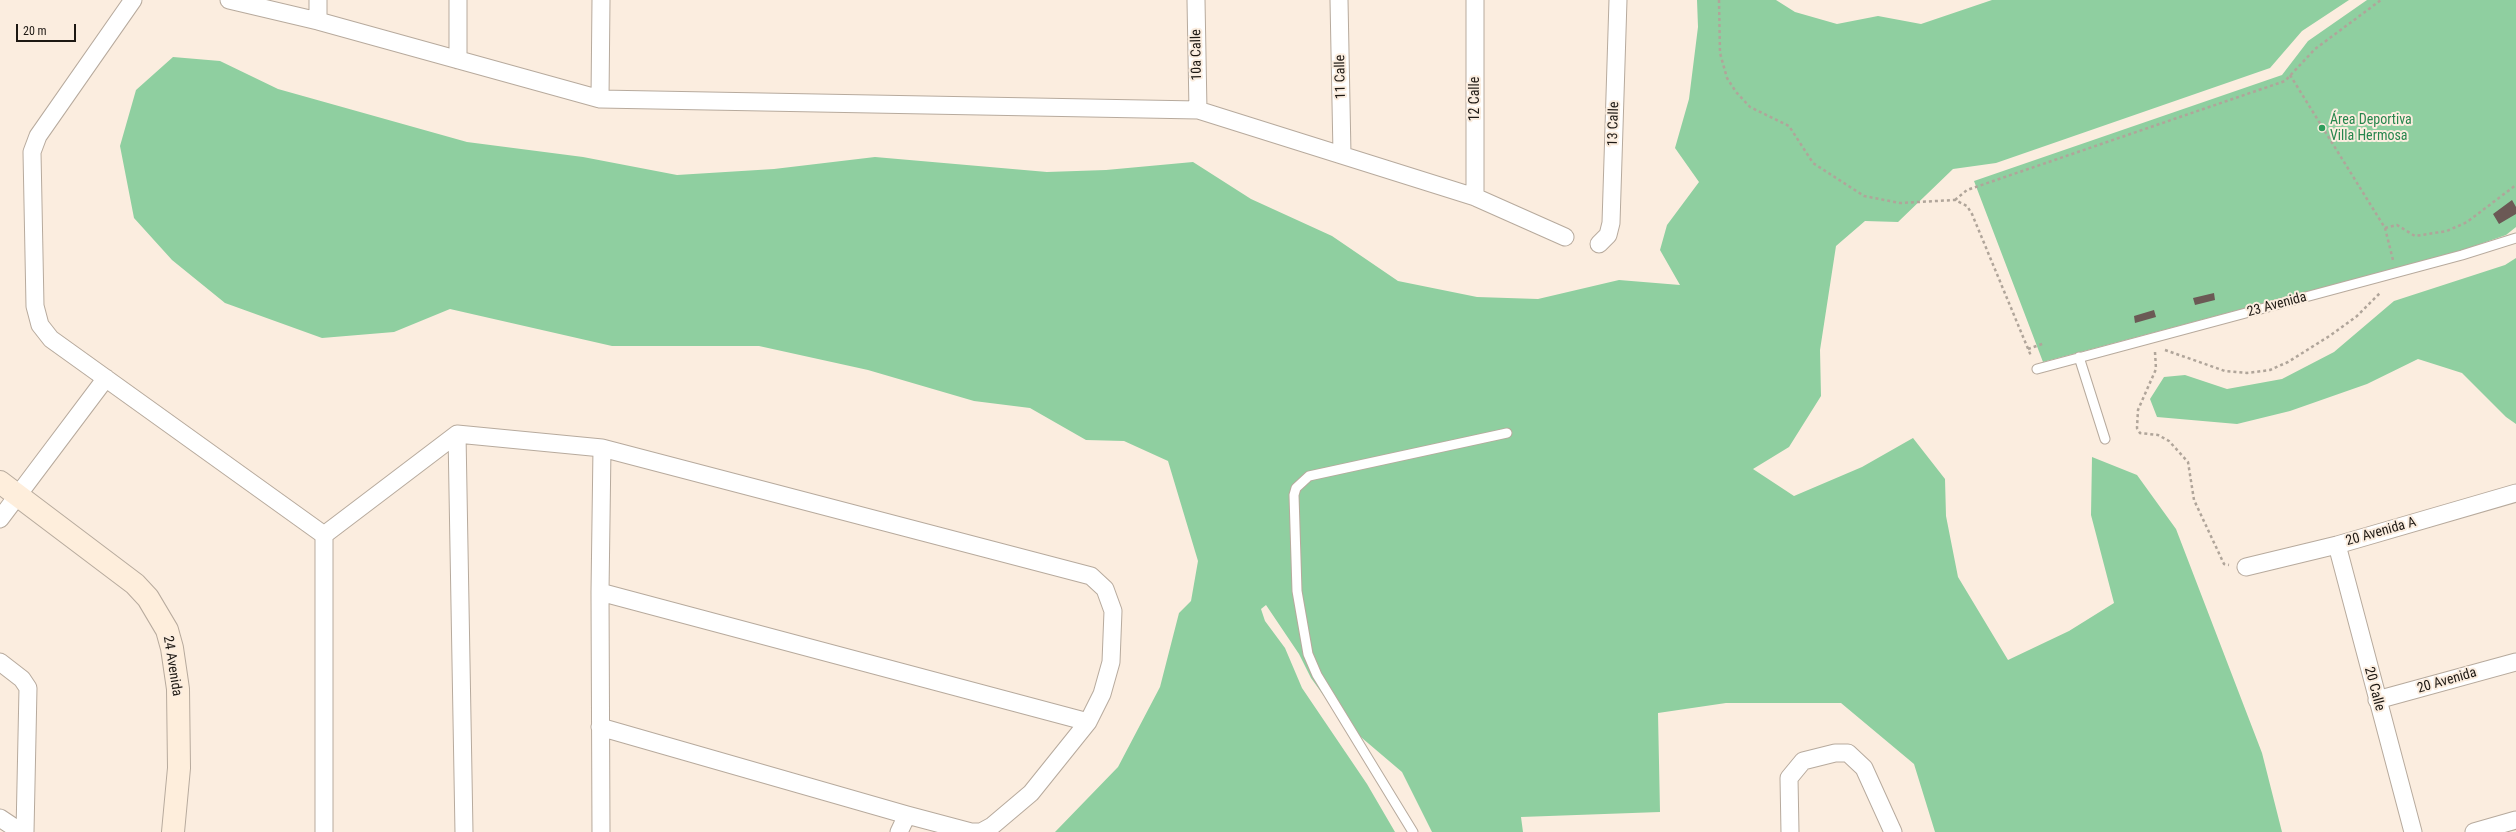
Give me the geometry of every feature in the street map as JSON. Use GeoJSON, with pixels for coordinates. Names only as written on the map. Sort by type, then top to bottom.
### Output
{"type":"FeatureCollection","features":[{"type":"Feature","properties":{"kind":"main road","name":"24 Avenida"},"geometry":{"type":"LineString","coordinates":[[8,488],[135,584],[148,598],[167,630],[172,648],[178,689],[179,768],[173,832]]}},
{"type":"Feature","properties":{"kind":"street"},"geometry":{"type":"LineString","coordinates":[[133,0],[38,136],[32,152],[35,306],[40,325],[51,339],[324,535]]}},
{"type":"Feature","properties":{"kind":"street"},"geometry":{"type":"LineString","coordinates":[[229,0],[318,21],[600,99],[1198,110],[1342,154],[1475,198],[1565,237]]}},
{"type":"Feature","properties":{"kind":"street"},"geometry":{"type":"LineString","coordinates":[[318,0],[318,21]]}},
{"type":"Feature","properties":{"kind":"street"},"geometry":{"type":"LineString","coordinates":[[458,0],[458,60]]}},
{"type":"Feature","properties":{"kind":"street"},"geometry":{"type":"LineString","coordinates":[[600,99],[601,0]]}},
{"type":"Feature","properties":{"kind":"street","name":"10a Calle"},"geometry":{"type":"LineString","coordinates":[[1196,0],[1198,110]]}},
{"type":"Feature","properties":{"kind":"street","name":"11 Calle"},"geometry":{"type":"LineString","coordinates":[[1339,0],[1342,154]]}},
{"type":"Feature","properties":{"kind":"street","name":"12 Calle"},"geometry":{"type":"LineString","coordinates":[[1475,0],[1475,198]]}},
{"type":"Feature","properties":{"kind":"street","name":"13 Calle"},"geometry":{"type":"LineString","coordinates":[[1599,244],[1608,235],[1612,223],[1618,0]]}},
{"type":"Feature","properties":{"kind":"street"},"geometry":{"type":"LineString","coordinates":[[0,519],[8,488],[106,378]]}},
{"type":"Feature","properties":{"kind":"street"},"geometry":{"type":"LineString","coordinates":[[324,535],[458,434],[602,448],[1091,576],[1099,581],[1109,599],[1113,611],[1111,662],[1102,694],[1088,722],[1031,793],[992,826],[981,832],[971,832],[907,815],[600,727]]}},
{"type":"Feature","properties":{"kind":"street"},"geometry":{"type":"LineString","coordinates":[[458,434],[464,832]]}},
{"type":"Feature","properties":{"kind":"street"},"geometry":{"type":"LineString","coordinates":[[601,832],[600,592],[602,448]]}},
{"type":"Feature","properties":{"kind":"street","name":"20 Avenida A"},"geometry":{"type":"LineString","coordinates":[[2246,567],[2337,545],[2516,493]]}},
{"type":"Feature","properties":{"kind":"street"},"geometry":{"type":"LineString","coordinates":[[324,535],[324,832]]}},
{"type":"Feature","properties":{"kind":"street","name":"20 Calle"},"geometry":{"type":"LineString","coordinates":[[2337,545],[2413,832]]}},
{"type":"Feature","properties":{"kind":"street"},"geometry":{"type":"LineString","coordinates":[[600,592],[1088,722]]}},
{"type":"Feature","properties":{"kind":"street"},"geometry":{"type":"LineString","coordinates":[[0,662],[22,679],[28,688],[25,832]]}},
{"type":"Feature","properties":{"kind":"street","name":"20 Avenida"},"geometry":{"type":"LineString","coordinates":[[2377,700],[2516,662]]}},
{"type":"Feature","properties":{"kind":"street"},"geometry":{"type":"LineString","coordinates":[[1790,832],[1789,778],[1803,761],[1835,753],[1848,753],[1864,768],[1893,832]]}},
{"type":"Feature","properties":{"kind":"street"},"geometry":{"type":"LineString","coordinates":[[899,832],[907,815]]}},
{"type":"Feature","properties":{"kind":"street"},"geometry":{"type":"LineString","coordinates":[[0,818],[21,832]]}},
{"type":"Feature","properties":{"kind":"street"},"geometry":{"type":"LineString","coordinates":[[2474,832],[2516,820]]}},
{"type":"Feature","properties":{"kind":"lane","name":"23 Avenida"},"geometry":{"type":"LineString","coordinates":[[2036,369],[2396,273],[2516,238]]}},
{"type":"Feature","properties":{"kind":"lane"},"geometry":{"type":"LineString","coordinates":[[2079,358],[2105,439]]}},
{"type":"Feature","properties":{"kind":"lane"},"geometry":{"type":"LineString","coordinates":[[1413,832],[1317,675],[1308,654],[1297,591],[1294,495],[1296,488],[1309,476],[1507,433]]}},
{"type":"Feature","properties":{"kind":"path"},"geometry":{"type":"LineString","coordinates":[[1719,0],[1720,53],[1727,78],[1736,92],[1750,107],[1789,126],[1813,163],[1864,196],[1880,200],[1905,203],[1955,200],[1967,206],[1972,214],[2036,369]]}},
{"type":"Feature","properties":{"kind":"path"},"geometry":{"type":"LineString","coordinates":[[1955,200],[1968,190],[2285,81],[2315,49],[2381,0]]}},
{"type":"Feature","properties":{"kind":"path"},"geometry":{"type":"LineString","coordinates":[[2290,74],[2385,228],[2396,273]]}},
{"type":"Feature","properties":{"kind":"path"},"geometry":{"type":"LineString","coordinates":[[2385,228],[2397,225],[2415,236],[2447,231],[2467,222],[2516,184]]}},
{"type":"Feature","properties":{"kind":"path"},"geometry":{"type":"LineString","coordinates":[[2163,350],[2224,371],[2247,373],[2270,370],[2295,359],[2331,335],[2357,316],[2381,292]]}},
{"type":"Feature","properties":{"kind":"path"},"geometry":{"type":"LineString","coordinates":[[2028,349],[2045,344]]}},
{"type":"Feature","properties":{"kind":"path"},"geometry":{"type":"LineString","coordinates":[[2154,352],[2156,369],[2138,410],[2137,428],[2140,433],[2158,435],[2169,441],[2188,462],[2194,500],[2224,564],[2246,567]]}},
{"type":"Feature","properties":{"kind":"green space"},"geometry":{"type":"Polygon","coordinates":[[[1697,0],[1776,0],[1795,12],[1837,24],[1878,16],[1921,24],[1992,0],[2349,0],[2302,31],[2270,68],[1996,163],[1953,169],[1898,222],[1865,221],[1836,246],[1820,350],[1821,396],[1789,447],[1753,469],[1794,496],[1862,467],[1913,438],[1945,479],[1946,516],[1958,577],[2008,660],[2069,631],[2114,603],[2091,515],[2092,457],[2137,475],[2176,529],[2262,753],[2282,832],[1935,832],[1914,764],[1841,703],[1726,703],[1658,713],[1660,812],[1521,817],[1523,832],[1432,832],[1402,772],[1342,721],[1311,678],[1299,654],[1266,605],[1261,609],[1265,621],[1285,648],[1302,688],[1367,784],[1395,832],[1055,832],[1118,767],[1160,687],[1179,613],[1191,601],[1198,561],[1168,461],[1124,441],[1086,440],[1030,408],[974,401],[868,370],[759,346],[612,346],[450,309],[394,332],[322,338],[225,303],[172,260],[134,218],[120,146],[136,90],[173,57],[220,61],[278,89],[467,142],[583,157],[677,175],[774,169],[875,157],[1047,172],[1106,170],[1193,162],[1251,199],[1332,236],[1398,281],[1477,297],[1538,299],[1619,280],[1680,285],[1660,250],[1667,225],[1699,182],[1675,148],[1689,99],[1698,27],[1697,0]]]}},
{"type":"Feature","properties":{"kind":"green space","name":"Área Deportiva Villa Hermosa"},"geometry":{"type":"Polygon","coordinates":[[[2367,0],[2516,0],[2516,227],[2506,235],[2460,251],[2043,362],[1974,181],[2282,75],[2308,41],[2367,0]]]}},
{"type":"Feature","properties":{"kind":"green space"},"geometry":{"type":"Polygon","coordinates":[[[2516,258],[2516,424],[2506,417],[2462,373],[2418,359],[2367,384],[2290,411],[2237,424],[2157,417],[2150,399],[2164,377],[2185,375],[2227,389],[2282,379],[2334,352],[2394,301],[2505,265],[2516,258]]]}},
{"type":"Feature","properties":{"kind":"building"},"geometry":{"type":"Polygon","coordinates":[[[2512,200],[2516,207],[2516,214],[2499,224],[2493,214],[2512,200]]]}},
{"type":"Feature","properties":{"kind":"building"},"geometry":{"type":"Polygon","coordinates":[[[2214,293],[2215,300],[2195,305],[2193,298],[2214,293]]]}},
{"type":"Feature","properties":{"kind":"building"},"geometry":{"type":"Polygon","coordinates":[[[2154,310],[2156,317],[2135,323],[2134,316],[2154,310]]]}},
{"type":"Feature","properties":{"kind":"place","name":"Área Deportiva Villa Hermosa"},"geometry":{"type":"Point","coordinates":[2322,128]}}]}
